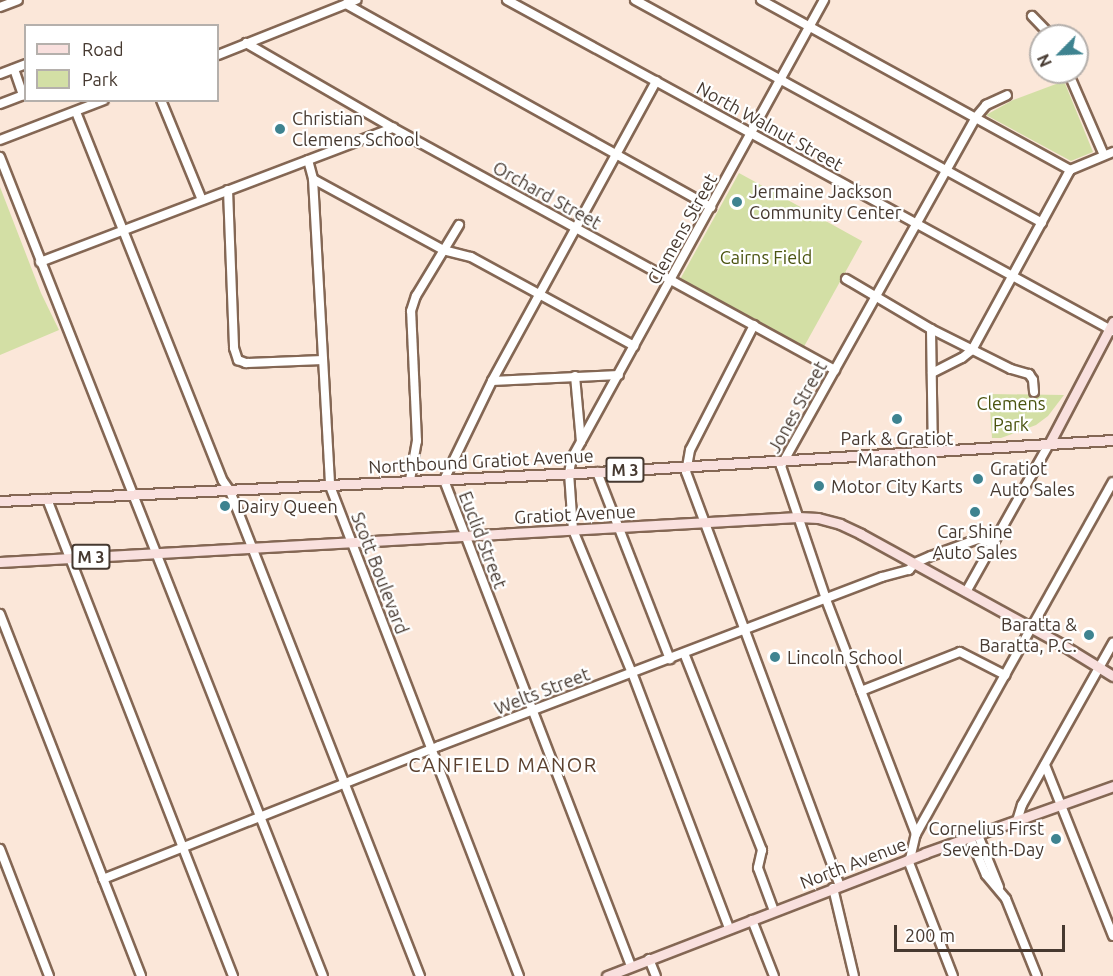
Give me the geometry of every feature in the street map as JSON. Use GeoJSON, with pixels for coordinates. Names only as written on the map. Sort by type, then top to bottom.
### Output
{"type":"FeatureCollection","features":[{"type":"Feature","properties":{"kind":"main road"},"geometry":{"type":"LineString","coordinates":[[1048,444],[1112,328]]}},
{"type":"Feature","properties":{"kind":"main road","name":"Northbound Gratiot Avenue"},"geometry":{"type":"LineString","coordinates":[[134,495],[597,472],[1113,440]]}},
{"type":"Feature","properties":{"kind":"main road","name":"M 3"},"geometry":{"type":"LineString","coordinates":[[0,501],[134,495]]}},
{"type":"Feature","properties":{"kind":"main road","name":"Gratiot Avenue"},"geometry":{"type":"LineString","coordinates":[[0,562],[352,542],[465,538],[798,517],[840,524],[915,563],[1113,676]]}},
{"type":"Feature","properties":{"kind":"main road","name":"North Avenue"},"geometry":{"type":"LineString","coordinates":[[607,976],[926,853],[1113,786]]}},
{"type":"Feature","properties":{"kind":"street"},"geometry":{"type":"LineString","coordinates":[[0,7],[18,0]]}},
{"type":"Feature","properties":{"kind":"street"},"geometry":{"type":"LineString","coordinates":[[219,55],[356,0]]}},
{"type":"Feature","properties":{"kind":"street","name":"North Walnut Street"},"geometry":{"type":"LineString","coordinates":[[507,0],[1013,277],[1112,328]]}},
{"type":"Feature","properties":{"kind":"street"},"geometry":{"type":"LineString","coordinates":[[635,0],[1042,223]]}},
{"type":"Feature","properties":{"kind":"street"},"geometry":{"type":"LineString","coordinates":[[760,0],[1070,170]]}},
{"type":"Feature","properties":{"kind":"street","name":"Clemens Street"},"geometry":{"type":"LineString","coordinates":[[569,473],[572,458],[824,0]]}},
{"type":"Feature","properties":{"kind":"street"},"geometry":{"type":"LineString","coordinates":[[346,4],[711,207]]}},
{"type":"Feature","properties":{"kind":"street"},"geometry":{"type":"LineString","coordinates":[[1032,16],[1040,24]]}},
{"type":"Feature","properties":{"kind":"street","name":"Orchard Street"},"geometry":{"type":"LineString","coordinates":[[246,43],[393,128],[835,370]]}},
{"type":"Feature","properties":{"kind":"street"},"geometry":{"type":"LineString","coordinates":[[0,74],[24,65]]}},
{"type":"Feature","properties":{"kind":"street"},"geometry":{"type":"LineString","coordinates":[[0,104],[24,95],[14,69]]}},
{"type":"Feature","properties":{"kind":"street","name":"Euclid Street"},"geometry":{"type":"LineString","coordinates":[[631,966],[444,480],[492,381],[656,81]]}},
{"type":"Feature","properties":{"kind":"street"},"geometry":{"type":"LineString","coordinates":[[1073,84],[1104,155]]}},
{"type":"Feature","properties":{"kind":"street","name":"Jones Street"},"geometry":{"type":"LineString","coordinates":[[915,837],[826,599],[781,467],[976,117],[986,105],[1007,95]]}},
{"type":"Feature","properties":{"kind":"street"},"geometry":{"type":"LineString","coordinates":[[0,140],[99,102]]}},
{"type":"Feature","properties":{"kind":"street"},"geometry":{"type":"LineString","coordinates":[[162,102],[202,200]]}},
{"type":"Feature","properties":{"kind":"street"},"geometry":{"type":"LineString","coordinates":[[76,112],[223,482],[230,491],[253,548],[420,976]]}},
{"type":"Feature","properties":{"kind":"street"},"geometry":{"type":"LineString","coordinates":[[40,262],[393,128]]}},
{"type":"Feature","properties":{"kind":"street"},"geometry":{"type":"LineString","coordinates":[[932,373],[962,358],[972,350],[1070,170],[1113,152]]}},
{"type":"Feature","properties":{"kind":"street"},"geometry":{"type":"LineString","coordinates":[[0,157],[323,976]]}},
{"type":"Feature","properties":{"kind":"street","name":"Scott Boulevard"},"geometry":{"type":"LineString","coordinates":[[308,160],[313,179],[330,486],[433,748],[519,976]]}},
{"type":"Feature","properties":{"kind":"street"},"geometry":{"type":"LineString","coordinates":[[313,179],[443,250],[471,257],[634,346]]}},
{"type":"Feature","properties":{"kind":"street"},"geometry":{"type":"LineString","coordinates":[[228,190],[234,348],[241,362],[323,360]]}},
{"type":"Feature","properties":{"kind":"street"},"geometry":{"type":"LineString","coordinates":[[410,480],[417,441],[411,311],[416,296],[459,225]]}},
{"type":"Feature","properties":{"kind":"street"},"geometry":{"type":"LineString","coordinates":[[846,279],[931,329],[972,350],[1029,374],[1034,392]]}},
{"type":"Feature","properties":{"kind":"street"},"geometry":{"type":"LineString","coordinates":[[754,325],[690,450],[686,466],[836,887],[855,976]]}},
{"type":"Feature","properties":{"kind":"street"},"geometry":{"type":"LineString","coordinates":[[931,329],[933,450]]}},
{"type":"Feature","properties":{"kind":"street"},"geometry":{"type":"LineString","coordinates":[[492,381],[619,375]]}},
{"type":"Feature","properties":{"kind":"street"},"geometry":{"type":"LineString","coordinates":[[575,376],[581,443]]}},
{"type":"Feature","properties":{"kind":"street"},"geometry":{"type":"LineString","coordinates":[[966,592],[1048,444]]}},
{"type":"Feature","properties":{"kind":"street"},"geometry":{"type":"LineString","coordinates":[[597,472],[670,658]]}},
{"type":"Feature","properties":{"kind":"street"},"geometry":{"type":"LineString","coordinates":[[569,473],[573,530],[632,673],[729,928]]}},
{"type":"Feature","properties":{"kind":"street"},"geometry":{"type":"LineString","coordinates":[[953,976],[909,860],[915,837],[1113,482]]}},
{"type":"Feature","properties":{"kind":"street"},"geometry":{"type":"LineString","coordinates":[[47,499],[233,976]]}},
{"type":"Feature","properties":{"kind":"street","name":"Welts Street"},"geometry":{"type":"LineString","coordinates":[[103,879],[433,748],[826,599],[909,570],[915,563],[978,539],[992,543]]}},
{"type":"Feature","properties":{"kind":"street"},"geometry":{"type":"LineString","coordinates":[[0,614],[141,976]]}},
{"type":"Feature","properties":{"kind":"street"},"geometry":{"type":"LineString","coordinates":[[1017,821],[1045,765],[1113,643]]}},
{"type":"Feature","properties":{"kind":"street"},"geometry":{"type":"LineString","coordinates":[[861,690],[960,652],[1005,675]]}},
{"type":"Feature","properties":{"kind":"street"},"geometry":{"type":"LineString","coordinates":[[684,653],[762,850],[758,868],[774,911]]}},
{"type":"Feature","properties":{"kind":"street"},"geometry":{"type":"LineString","coordinates":[[1045,765],[1113,936]]}},
{"type":"Feature","properties":{"kind":"street"},"geometry":{"type":"LineString","coordinates":[[974,836],[1001,891],[1037,976]]}},
{"type":"Feature","properties":{"kind":"street"},"geometry":{"type":"LineString","coordinates":[[915,837],[926,853]]}},
{"type":"Feature","properties":{"kind":"street"},"geometry":{"type":"LineString","coordinates":[[0,849],[49,976]]}},
{"type":"Feature","properties":{"kind":"street"},"geometry":{"type":"LineString","coordinates":[[752,920],[774,976]]}},
{"type":"Feature","properties":{"kind":"street"},"geometry":{"type":"LineString","coordinates":[[649,959],[656,976]]}},
{"type":"Feature","properties":{"kind":"green space"},"geometry":{"type":"Polygon","coordinates":[[[1056,84],[1065,84],[1093,152],[1071,161],[986,115],[1013,100],[1056,84]]]}},
{"type":"Feature","properties":{"kind":"green space","name":"Cairns Field"},"geometry":{"type":"Polygon","coordinates":[[[739,173],[862,241],[804,347],[680,279],[739,173]]]}},
{"type":"Feature","properties":{"kind":"green space"},"geometry":{"type":"Polygon","coordinates":[[[0,187],[41,293],[59,330],[0,355],[0,187]]]}},
{"type":"Feature","properties":{"kind":"green space","name":"Clemens Park"},"geometry":{"type":"Polygon","coordinates":[[[989,394],[1064,395],[1048,416],[1036,425],[1001,438],[992,438],[989,394]]]}},
{"type":"Feature","properties":{"kind":"place","name":"Christian Clemens School"},"geometry":{"type":"Point","coordinates":[280,129]}},
{"type":"Feature","properties":{"kind":"place","name":"Jermaine Jackson Community Center"},"geometry":{"type":"Point","coordinates":[737,202]}},
{"type":"Feature","properties":{"kind":"place","name":"Park & Gratiot Marathon"},"geometry":{"type":"Point","coordinates":[897,419]}},
{"type":"Feature","properties":{"kind":"place","name":"Gratiot Auto Sales"},"geometry":{"type":"Point","coordinates":[978,479]}},
{"type":"Feature","properties":{"kind":"place","name":"Motor City Karts"},"geometry":{"type":"Point","coordinates":[819,486]}},
{"type":"Feature","properties":{"kind":"place","name":"Dairy Queen"},"geometry":{"type":"Point","coordinates":[225,506]}},
{"type":"Feature","properties":{"kind":"place","name":"Car Shine Auto Sales"},"geometry":{"type":"Point","coordinates":[975,512]}},
{"type":"Feature","properties":{"kind":"place","name":"Baratta & Baratta, P.C."},"geometry":{"type":"Point","coordinates":[1089,635]}},
{"type":"Feature","properties":{"kind":"place","name":"Lincoln School"},"geometry":{"type":"Point","coordinates":[775,657]}},
{"type":"Feature","properties":{"kind":"place","name":"Cornelius First Seventh-Day"},"geometry":{"type":"Point","coordinates":[1056,839]}},
{"type":"Feature","properties":{"kind":"district","name":"CANFIELD MANOR"},"geometry":{"type":"Point","coordinates":[503,764]}}]}
